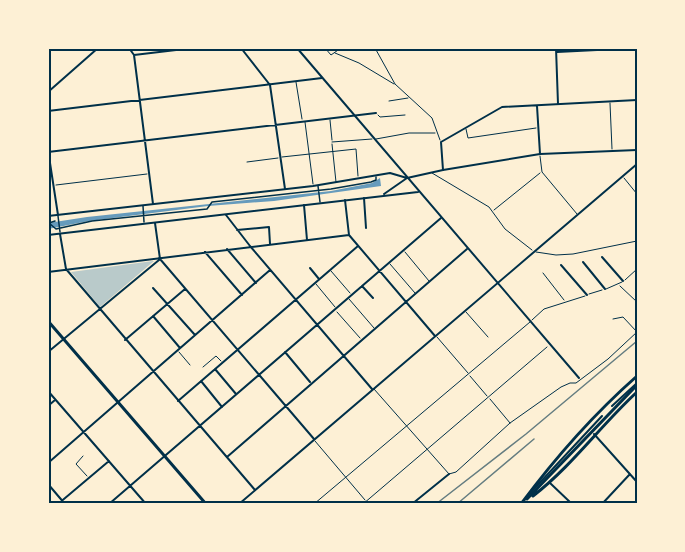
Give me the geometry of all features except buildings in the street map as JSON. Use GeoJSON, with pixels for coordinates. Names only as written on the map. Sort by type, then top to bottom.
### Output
{"type":"FeatureCollection","features":[{"type":"Feature","properties":{"kind":"main road"},"geometry":{"type":"LineString","coordinates":[[48,321],[206,504]]}},
{"type":"Feature","properties":{"kind":"main road"},"geometry":{"type":"LineString","coordinates":[[521,504],[552,465],[615,396],[637,376]]}},
{"type":"Feature","properties":{"kind":"main road"},"geometry":{"type":"LineString","coordinates":[[521,504],[637,384]]}},
{"type":"Feature","properties":{"kind":"main road"},"geometry":{"type":"LineString","coordinates":[[521,504],[550,483],[594,434],[637,392]]}},
{"type":"Feature","properties":{"kind":"street"},"geometry":{"type":"LineString","coordinates":[[48,92],[98,48]]}},
{"type":"Feature","properties":{"kind":"street"},"geometry":{"type":"LineString","coordinates":[[129,48],[134,55],[153,204]]}},
{"type":"Feature","properties":{"kind":"street"},"geometry":{"type":"LineString","coordinates":[[134,55],[193,48]]}},
{"type":"Feature","properties":{"kind":"street"},"geometry":{"type":"LineString","coordinates":[[241,48],[270,85],[285,189]]}},
{"type":"Feature","properties":{"kind":"street"},"geometry":{"type":"LineString","coordinates":[[297,48],[579,378]]}},
{"type":"Feature","properties":{"kind":"street"},"geometry":{"type":"LineString","coordinates":[[558,104],[556,50],[637,48]]}},
{"type":"Feature","properties":{"kind":"street"},"geometry":{"type":"LineString","coordinates":[[48,111],[322,78]]}},
{"type":"Feature","properties":{"kind":"street"},"geometry":{"type":"LineString","coordinates":[[443,170],[441,142],[502,107],[637,100]]}},
{"type":"Feature","properties":{"kind":"street"},"geometry":{"type":"LineString","coordinates":[[537,106],[540,154]]}},
{"type":"Feature","properties":{"kind":"street"},"geometry":{"type":"LineString","coordinates":[[255,490],[66,269],[48,151],[376,113]]}},
{"type":"Feature","properties":{"kind":"street"},"geometry":{"type":"LineString","coordinates":[[382,195],[407,178],[431,172],[540,154],[637,150]]}},
{"type":"Feature","properties":{"kind":"street"},"geometry":{"type":"LineString","coordinates":[[239,504],[637,164]]}},
{"type":"Feature","properties":{"kind":"street"},"geometry":{"type":"LineString","coordinates":[[48,216],[319,187],[390,173],[407,178]]}},
{"type":"Feature","properties":{"kind":"street"},"geometry":{"type":"LineString","coordinates":[[48,223],[56,229],[92,221],[207,209],[212,202],[331,189],[371,182],[376,180],[376,177]]}},
{"type":"Feature","properties":{"kind":"street"},"geometry":{"type":"LineString","coordinates":[[319,187],[320,203]]}},
{"type":"Feature","properties":{"kind":"street"},"geometry":{"type":"LineString","coordinates":[[48,236],[144,222],[419,192]]}},
{"type":"Feature","properties":{"kind":"street"},"geometry":{"type":"LineString","coordinates":[[364,198],[366,228]]}},
{"type":"Feature","properties":{"kind":"street"},"geometry":{"type":"LineString","coordinates":[[345,200],[349,235],[436,336]]}},
{"type":"Feature","properties":{"kind":"street"},"geometry":{"type":"LineString","coordinates":[[303,205],[307,240]]}},
{"type":"Feature","properties":{"kind":"street"},"geometry":{"type":"LineString","coordinates":[[143,207],[144,222]]}},
{"type":"Feature","properties":{"kind":"street"},"geometry":{"type":"LineString","coordinates":[[225,214],[249,246],[373,388]]}},
{"type":"Feature","properties":{"kind":"street"},"geometry":{"type":"LineString","coordinates":[[109,504],[441,218]]}},
{"type":"Feature","properties":{"kind":"street"},"geometry":{"type":"LineString","coordinates":[[48,223],[55,221]]}},
{"type":"Feature","properties":{"kind":"street"},"geometry":{"type":"LineString","coordinates":[[155,222],[160,259],[314,439]]}},
{"type":"Feature","properties":{"kind":"street"},"geometry":{"type":"LineString","coordinates":[[237,230],[269,227],[270,244]]}},
{"type":"Feature","properties":{"kind":"street"},"geometry":{"type":"LineString","coordinates":[[48,272],[349,235]]}},
{"type":"Feature","properties":{"kind":"street"},"geometry":{"type":"LineString","coordinates":[[178,401],[358,246]]}},
{"type":"Feature","properties":{"kind":"street"},"geometry":{"type":"LineString","coordinates":[[227,249],[256,283]]}},
{"type":"Feature","properties":{"kind":"street"},"geometry":{"type":"LineString","coordinates":[[226,457],[468,249]]}},
{"type":"Feature","properties":{"kind":"street"},"geometry":{"type":"LineString","coordinates":[[205,252],[242,295]]}},
{"type":"Feature","properties":{"kind":"street"},"geometry":{"type":"LineString","coordinates":[[602,257],[623,281]]}},
{"type":"Feature","properties":{"kind":"street"},"geometry":{"type":"LineString","coordinates":[[48,352],[160,259]]}},
{"type":"Feature","properties":{"kind":"street"},"geometry":{"type":"LineString","coordinates":[[583,262],[605,289]]}},
{"type":"Feature","properties":{"kind":"street"},"geometry":{"type":"LineString","coordinates":[[561,265],[587,295]]}},
{"type":"Feature","properties":{"kind":"street"},"geometry":{"type":"LineString","coordinates":[[310,268],[319,279]]}},
{"type":"Feature","properties":{"kind":"street"},"geometry":{"type":"LineString","coordinates":[[48,463],[270,270]]}},
{"type":"Feature","properties":{"kind":"street"},"geometry":{"type":"LineString","coordinates":[[362,286],[373,298]]}},
{"type":"Feature","properties":{"kind":"street"},"geometry":{"type":"LineString","coordinates":[[153,288],[195,335]]}},
{"type":"Feature","properties":{"kind":"street"},"geometry":{"type":"LineString","coordinates":[[125,340],[185,289]]}},
{"type":"Feature","properties":{"kind":"street"},"geometry":{"type":"LineString","coordinates":[[153,316],[179,349]]}},
{"type":"Feature","properties":{"kind":"street"},"geometry":{"type":"LineString","coordinates":[[285,352],[311,383]]}},
{"type":"Feature","properties":{"kind":"street"},"geometry":{"type":"LineString","coordinates":[[215,369],[236,394]]}},
{"type":"Feature","properties":{"kind":"street"},"geometry":{"type":"LineString","coordinates":[[201,381],[222,406]]}},
{"type":"Feature","properties":{"kind":"street"},"geometry":{"type":"LineString","coordinates":[[612,406],[637,384]]}},
{"type":"Feature","properties":{"kind":"street"},"geometry":{"type":"LineString","coordinates":[[48,391],[146,504]]}},
{"type":"Feature","properties":{"kind":"street"},"geometry":{"type":"LineString","coordinates":[[48,406],[56,399]]}},
{"type":"Feature","properties":{"kind":"street"},"geometry":{"type":"LineString","coordinates":[[521,504],[602,417]]}},
{"type":"Feature","properties":{"kind":"street"},"geometry":{"type":"LineString","coordinates":[[594,434],[637,482]]}},
{"type":"Feature","properties":{"kind":"street"},"geometry":{"type":"LineString","coordinates":[[58,504],[109,460]]}},
{"type":"Feature","properties":{"kind":"street"},"geometry":{"type":"LineString","coordinates":[[412,504],[449,474]]}},
{"type":"Feature","properties":{"kind":"street"},"geometry":{"type":"LineString","coordinates":[[602,504],[630,474]]}},
{"type":"Feature","properties":{"kind":"street"},"geometry":{"type":"LineString","coordinates":[[550,483],[572,504]]}},
{"type":"Feature","properties":{"kind":"street"},"geometry":{"type":"LineString","coordinates":[[48,484],[65,504]]}},
{"type":"Feature","properties":{"kind":"lane"},"geometry":{"type":"LineString","coordinates":[[325,48],[331,55],[335,54],[359,63],[395,84]]}},
{"type":"Feature","properties":{"kind":"lane"},"geometry":{"type":"LineString","coordinates":[[335,54],[341,48]]}},
{"type":"Feature","properties":{"kind":"lane"},"geometry":{"type":"LineString","coordinates":[[375,48],[395,84],[432,118],[441,142]]}},
{"type":"Feature","properties":{"kind":"lane"},"geometry":{"type":"LineString","coordinates":[[296,82],[313,186]]}},
{"type":"Feature","properties":{"kind":"lane"},"geometry":{"type":"LineString","coordinates":[[389,101],[410,97]]}},
{"type":"Feature","properties":{"kind":"lane"},"geometry":{"type":"LineString","coordinates":[[610,103],[613,151]]}},
{"type":"Feature","properties":{"kind":"lane"},"geometry":{"type":"LineString","coordinates":[[376,113],[380,117],[405,115]]}},
{"type":"Feature","properties":{"kind":"lane"},"geometry":{"type":"LineString","coordinates":[[330,118],[336,183]]}},
{"type":"Feature","properties":{"kind":"lane"},"geometry":{"type":"LineString","coordinates":[[466,128],[468,138],[538,128]]}},
{"type":"Feature","properties":{"kind":"lane"},"geometry":{"type":"LineString","coordinates":[[332,142],[374,139],[409,133],[436,133]]}},
{"type":"Feature","properties":{"kind":"lane"},"geometry":{"type":"LineString","coordinates":[[247,162],[356,149],[358,178]]}},
{"type":"Feature","properties":{"kind":"lane"},"geometry":{"type":"LineString","coordinates":[[540,154],[542,172],[578,215]]}},
{"type":"Feature","properties":{"kind":"lane"},"geometry":{"type":"LineString","coordinates":[[431,172],[489,207],[505,229],[534,252],[556,255],[573,254],[637,241]]}},
{"type":"Feature","properties":{"kind":"lane"},"geometry":{"type":"LineString","coordinates":[[492,211],[542,172]]}},
{"type":"Feature","properties":{"kind":"lane"},"geometry":{"type":"LineString","coordinates":[[48,186],[149,174]]}},
{"type":"Feature","properties":{"kind":"lane"},"geometry":{"type":"LineString","coordinates":[[622,177],[637,194]]}},
{"type":"Feature","properties":{"kind":"lane"},"geometry":{"type":"LineString","coordinates":[[404,250],[429,282]]}},
{"type":"Feature","properties":{"kind":"lane"},"geometry":{"type":"LineString","coordinates":[[389,263],[416,293]]}},
{"type":"Feature","properties":{"kind":"lane"},"geometry":{"type":"LineString","coordinates":[[314,504],[544,309],[619,285],[637,269]]}},
{"type":"Feature","properties":{"kind":"lane"},"geometry":{"type":"LineString","coordinates":[[330,270],[351,295]]}},
{"type":"Feature","properties":{"kind":"lane"},"geometry":{"type":"LineString","coordinates":[[633,272],[637,276]]}},
{"type":"Feature","properties":{"kind":"lane"},"geometry":{"type":"LineString","coordinates":[[543,273],[566,302]]}},
{"type":"Feature","properties":{"kind":"lane"},"geometry":{"type":"LineString","coordinates":[[315,283],[361,340]]}},
{"type":"Feature","properties":{"kind":"lane"},"geometry":{"type":"LineString","coordinates":[[619,285],[637,302]]}},
{"type":"Feature","properties":{"kind":"lane"},"geometry":{"type":"LineString","coordinates":[[348,298],[374,329]]}},
{"type":"Feature","properties":{"kind":"lane"},"geometry":{"type":"LineString","coordinates":[[465,310],[488,337]]}},
{"type":"Feature","properties":{"kind":"lane"},"geometry":{"type":"LineString","coordinates":[[373,388],[449,474],[456,472],[510,423],[561,387],[576,383],[608,359],[637,332],[623,317],[613,320]]}},
{"type":"Feature","properties":{"kind":"lane"},"geometry":{"type":"LineString","coordinates":[[436,336],[510,423]]}},
{"type":"Feature","properties":{"kind":"lane"},"geometry":{"type":"LineString","coordinates":[[363,504],[547,347]]}},
{"type":"Feature","properties":{"kind":"lane"},"geometry":{"type":"LineString","coordinates":[[179,349],[190,365]]}},
{"type":"Feature","properties":{"kind":"lane"},"geometry":{"type":"LineString","coordinates":[[203,367],[216,356],[222,363]]}},
{"type":"Feature","properties":{"kind":"lane"},"geometry":{"type":"LineString","coordinates":[[314,439],[369,504]]}},
{"type":"Feature","properties":{"kind":"lane"},"geometry":{"type":"LineString","coordinates":[[82,456],[76,464],[88,478]]}},
{"type":"Feature","properties":{"kind":"shaded area"},"geometry":{"type":"Polygon","coordinates":[[[154,261],[100,307],[71,272],[154,261]]]}},
{"type":"Feature","properties":{"kind":"water"},"geometry":{"type":"Polygon","coordinates":[[[380,178],[381,186],[274,201],[208,206],[89,221],[48,229],[48,223],[87,217],[331,191],[372,183],[380,178]]]}},
{"type":"Feature","properties":{"kind":"railway"},"geometry":{"type":"LineString","coordinates":[[436,504],[526,434],[637,341]]}},
{"type":"Feature","properties":{"kind":"railway"},"geometry":{"type":"LineString","coordinates":[[457,504],[534,439]]}}]}
